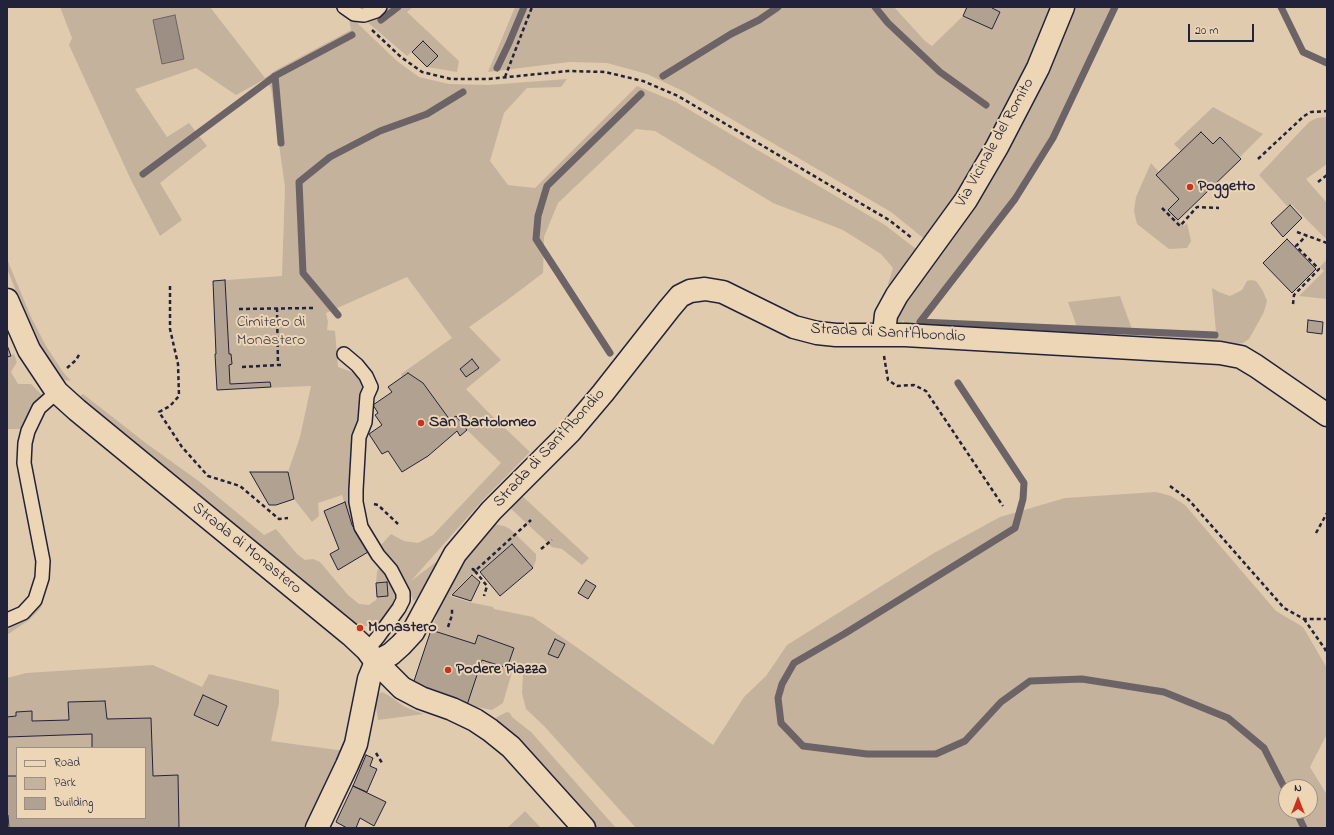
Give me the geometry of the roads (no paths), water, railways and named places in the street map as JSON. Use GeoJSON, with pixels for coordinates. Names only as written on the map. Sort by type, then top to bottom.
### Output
{"type":"FeatureCollection","features":[{"type":"Feature","properties":{"kind":"street","name":"Via Vicinale del Romito"},"geometry":{"type":"LineString","coordinates":[[886,334],[886,315],[897,295],[966,200],[997,147],[1038,68],[1063,7]]}},
{"type":"Feature","properties":{"kind":"street","name":"Strada di Sant'Abondio"},"geometry":{"type":"LineString","coordinates":[[372,656],[391,654],[408,639],[418,626],[455,554],[491,511],[570,432],[603,394],[668,309],[684,293],[690,291],[705,289],[717,290],[731,295],[788,324],[810,332],[836,335],[886,334],[1220,353],[1241,357],[1327,415]]}},
{"type":"Feature","properties":{"kind":"street","name":"Strada di Monastero"},"geometry":{"type":"LineString","coordinates":[[7,300],[29,350],[57,392],[351,635],[396,683],[421,698],[468,716],[496,735],[519,755],[584,828]]}},
{"type":"Feature","properties":{"kind":"street"},"geometry":{"type":"LineString","coordinates":[[317,828],[356,744],[372,656]]}},
{"type":"Feature","properties":{"kind":"lane"},"geometry":{"type":"LineString","coordinates":[[349,10],[364,15],[376,11],[380,7]]}},
{"type":"Feature","properties":{"kind":"lane"},"geometry":{"type":"LineString","coordinates":[[344,354],[357,365],[366,376],[371,386],[367,396],[365,422],[359,437],[356,502],[361,527],[378,555],[391,570],[403,593],[403,600],[378,637],[372,656]]}},
{"type":"Feature","properties":{"kind":"lane"},"geometry":{"type":"LineString","coordinates":[[7,620],[23,613],[35,600],[42,578],[42,561],[24,463],[25,443],[28,432],[39,408],[57,392]]}},
{"type":"Feature","properties":{"kind":"waterway"},"geometry":{"type":"LineString","coordinates":[[381,20],[398,7]]}},
{"type":"Feature","properties":{"kind":"waterway"},"geometry":{"type":"LineString","coordinates":[[497,68],[524,7]]}},
{"type":"Feature","properties":{"kind":"waterway"},"geometry":{"type":"LineString","coordinates":[[663,76],[731,34],[759,20],[778,7]]}},
{"type":"Feature","properties":{"kind":"waterway"},"geometry":{"type":"LineString","coordinates":[[875,7],[888,23],[940,72],[986,105]]}},
{"type":"Feature","properties":{"kind":"waterway"},"geometry":{"type":"LineString","coordinates":[[1115,7],[1053,138],[1015,199],[920,322],[1215,335]]}},
{"type":"Feature","properties":{"kind":"waterway"},"geometry":{"type":"LineString","coordinates":[[1281,7],[1303,52],[1327,63]]}},
{"type":"Feature","properties":{"kind":"waterway"},"geometry":{"type":"LineString","coordinates":[[143,174],[275,76],[352,35]]}},
{"type":"Feature","properties":{"kind":"waterway"},"geometry":{"type":"LineString","coordinates":[[275,76],[281,143]]}},
{"type":"Feature","properties":{"kind":"waterway"},"geometry":{"type":"LineString","coordinates":[[338,315],[303,273],[299,182],[330,157],[380,131],[427,114],[463,92]]}},
{"type":"Feature","properties":{"kind":"waterway"},"geometry":{"type":"LineString","coordinates":[[610,353],[536,239],[538,216],[547,186],[641,94]]}},
{"type":"Feature","properties":{"kind":"waterway"},"geometry":{"type":"LineString","coordinates":[[958,383],[1024,483],[1023,499],[1015,528],[844,634],[794,663],[782,684],[778,698],[781,723],[803,746],[867,754],[936,754],[965,741],[1001,702],[1030,681],[1082,679],[1164,692],[1228,718],[1264,748],[1280,779]]}},
{"type":"Feature","properties":{"kind":"waterway"},"geometry":{"type":"LineString","coordinates":[[1300,819],[1304,828]]}},
{"type":"Feature","properties":{"kind":"place","name":"Poggetto"},"geometry":{"type":"Point","coordinates":[1190,187]}},
{"type":"Feature","properties":{"kind":"place","name":"San Bartolomeo"},"geometry":{"type":"Point","coordinates":[421,423]}},
{"type":"Feature","properties":{"kind":"place","name":"Monastero"},"geometry":{"type":"Point","coordinates":[360,628]}},
{"type":"Feature","properties":{"kind":"place","name":"Podere Piazza"},"geometry":{"type":"Point","coordinates":[448,670]}},
{"type":"Feature","properties":{"kind":"park label","name":"Cimitero di Monastero"},"geometry":{"type":"Point","coordinates":[271,332]}}]}
